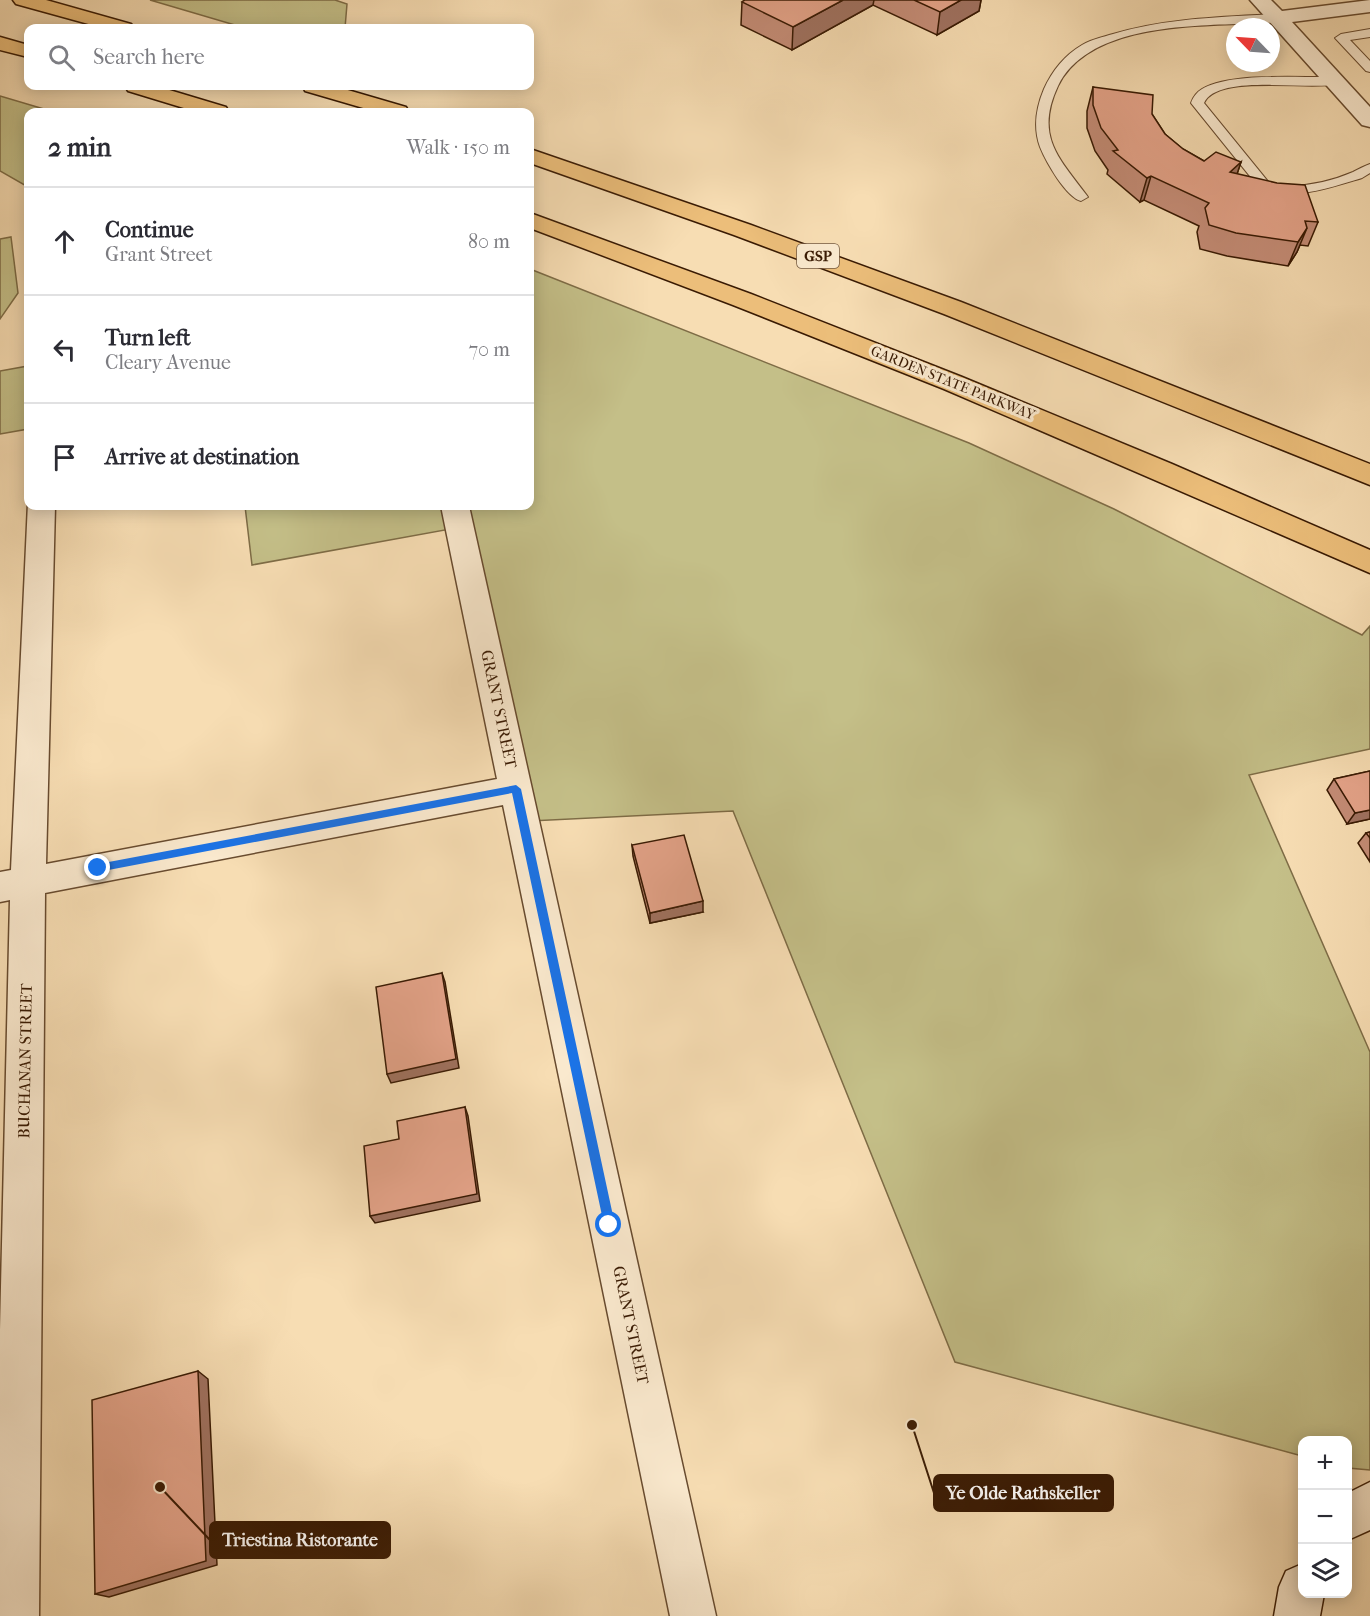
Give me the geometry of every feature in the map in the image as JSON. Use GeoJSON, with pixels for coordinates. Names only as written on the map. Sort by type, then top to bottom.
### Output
{"type":"FeatureCollection","features":[{"type":"Feature","properties":{"kind":"highway"},"geometry":{"type":"LineString","coordinates":[[23,0],[110,24]]}},
{"type":"Feature","properties":{"kind":"highway"},"geometry":{"type":"LineString","coordinates":[[0,43],[24,50]]}},
{"type":"Feature","properties":{"kind":"highway"},"geometry":{"type":"LineString","coordinates":[[149,90],[205,108]]}},
{"type":"Feature","properties":{"kind":"highway"},"geometry":{"type":"LineString","coordinates":[[326,90],[385,108]]}},
{"type":"Feature","properties":{"kind":"highway","name":"GSP"},"geometry":{"type":"LineString","coordinates":[[534,157],[854,270],[1160,388],[1370,475]]}},
{"type":"Feature","properties":{"kind":"highway","name":"GARDEN STATE PARKWAY"},"geometry":{"type":"LineString","coordinates":[[534,222],[866,346],[1074,432],[1305,532],[1370,563]]}},
{"type":"Feature","properties":{"kind":"street"},"geometry":{"type":"LineString","coordinates":[[1260,0],[1277,18],[1370,6]]}},
{"type":"Feature","properties":{"kind":"street"},"geometry":{"type":"LineString","coordinates":[[1280,21],[1370,120]]}},
{"type":"Feature","properties":{"kind":"street","name":"BUCHANAN STREET"},"geometry":{"type":"LineString","coordinates":[[16,1616],[14,884],[41,510]]}},
{"type":"Feature","properties":{"kind":"street","name":"GRANT STREET"},"geometry":{"type":"LineString","coordinates":[[457,510],[693,1616]]}},
{"type":"Feature","properties":{"kind":"street"},"geometry":{"type":"LineString","coordinates":[[14,884],[516,789]]}},
{"type":"Feature","properties":{"kind":"street"},"geometry":{"type":"LineString","coordinates":[[1352,1515],[1370,1504]]}},
{"type":"Feature","properties":{"kind":"street"},"geometry":{"type":"LineString","coordinates":[[1297,1616],[1300,1598]]}},
{"type":"Feature","properties":{"kind":"lane"},"geometry":{"type":"LineString","coordinates":[[1081,198],[1065,180],[1044,145],[1042,116],[1051,84],[1066,63],[1089,46],[1134,30],[1226,21]]}},
{"type":"Feature","properties":{"kind":"lane"},"geometry":{"type":"LineString","coordinates":[[1370,33],[1341,38],[1370,68]]}},
{"type":"Feature","properties":{"kind":"lane"},"geometry":{"type":"LineString","coordinates":[[1334,81],[1249,83],[1209,91],[1200,96],[1197,103],[1266,187],[1289,191],[1307,190],[1357,175],[1370,168]]}},
{"type":"Feature","properties":{"kind":"shaded area"},"geometry":{"type":"Polygon","coordinates":[[[150,0],[335,0],[347,4],[345,24],[231,24],[150,0]]]}},
{"type":"Feature","properties":{"kind":"shaded area"},"geometry":{"type":"Polygon","coordinates":[[[0,96],[40,108],[24,108],[24,185],[0,171],[0,96]]]}},
{"type":"Feature","properties":{"kind":"shaded area"},"geometry":{"type":"Polygon","coordinates":[[[11,237],[18,293],[0,319],[0,239],[11,237]]]}},
{"type":"Feature","properties":{"kind":"shaded area"},"geometry":{"type":"Polygon","coordinates":[[[534,271],[969,443],[1114,509],[1362,635],[1370,626],[1370,749],[1249,775],[1370,1052],[1370,1470],[1352,1468],[1352,1436],[1298,1436],[1298,1455],[955,1362],[733,811],[530,821],[461,527],[252,565],[245,510],[534,510],[534,271]]]}},
{"type":"Feature","properties":{"kind":"shaded area"},"geometry":{"type":"Polygon","coordinates":[[[24,367],[24,430],[0,434],[0,371],[24,367]]]}},
{"type":"Feature","properties":{"kind":"building"},"geometry":{"type":"Polygon","coordinates":[[[745,0],[843,0],[793,27],[742,2],[745,0]]]}},
{"type":"Feature","properties":{"kind":"building"},"geometry":{"type":"Polygon","coordinates":[[[914,0],[961,0],[940,12],[914,0]]]}},
{"type":"Feature","properties":{"kind":"building"},"geometry":{"type":"Polygon","coordinates":[[[1093,87],[1153,95],[1152,114],[1165,134],[1183,149],[1204,161],[1216,152],[1241,162],[1230,172],[1277,183],[1305,185],[1318,222],[1305,221],[1307,228],[1298,242],[1236,233],[1209,225],[1205,208],[1209,203],[1151,176],[1147,178],[1113,151],[1118,150],[1101,128],[1093,105],[1093,87]]]}},
{"type":"Feature","properties":{"kind":"building"},"geometry":{"type":"Polygon","coordinates":[[[1370,771],[1370,810],[1355,813],[1334,779],[1370,771]]]}},
{"type":"Feature","properties":{"kind":"building"},"geometry":{"type":"Polygon","coordinates":[[[684,835],[703,901],[650,913],[632,845],[684,835]]]}},
{"type":"Feature","properties":{"kind":"building"},"geometry":{"type":"Polygon","coordinates":[[[442,973],[456,1059],[387,1074],[376,987],[442,973]]]}},
{"type":"Feature","properties":{"kind":"building"},"geometry":{"type":"Polygon","coordinates":[[[465,1107],[477,1194],[370,1216],[364,1146],[399,1139],[397,1121],[465,1107]]]}},
{"type":"Feature","properties":{"kind":"building"},"geometry":{"type":"Polygon","coordinates":[[[198,1371],[206,1561],[95,1594],[92,1400],[198,1371]]]}},
{"type":"Feature","properties":{"kind":"place","name":"Ye Olde Rathskeller"},"geometry":{"type":"Point","coordinates":[912,1425]}},
{"type":"Feature","properties":{"kind":"place","name":"Triestina Ristorante"},"geometry":{"type":"Point","coordinates":[160,1487]}},
{"type":"Feature","properties":{"kind":"route"},"geometry":{"type":"LineString","coordinates":[[98,868],[516,789],[609,1225]]}}]}
